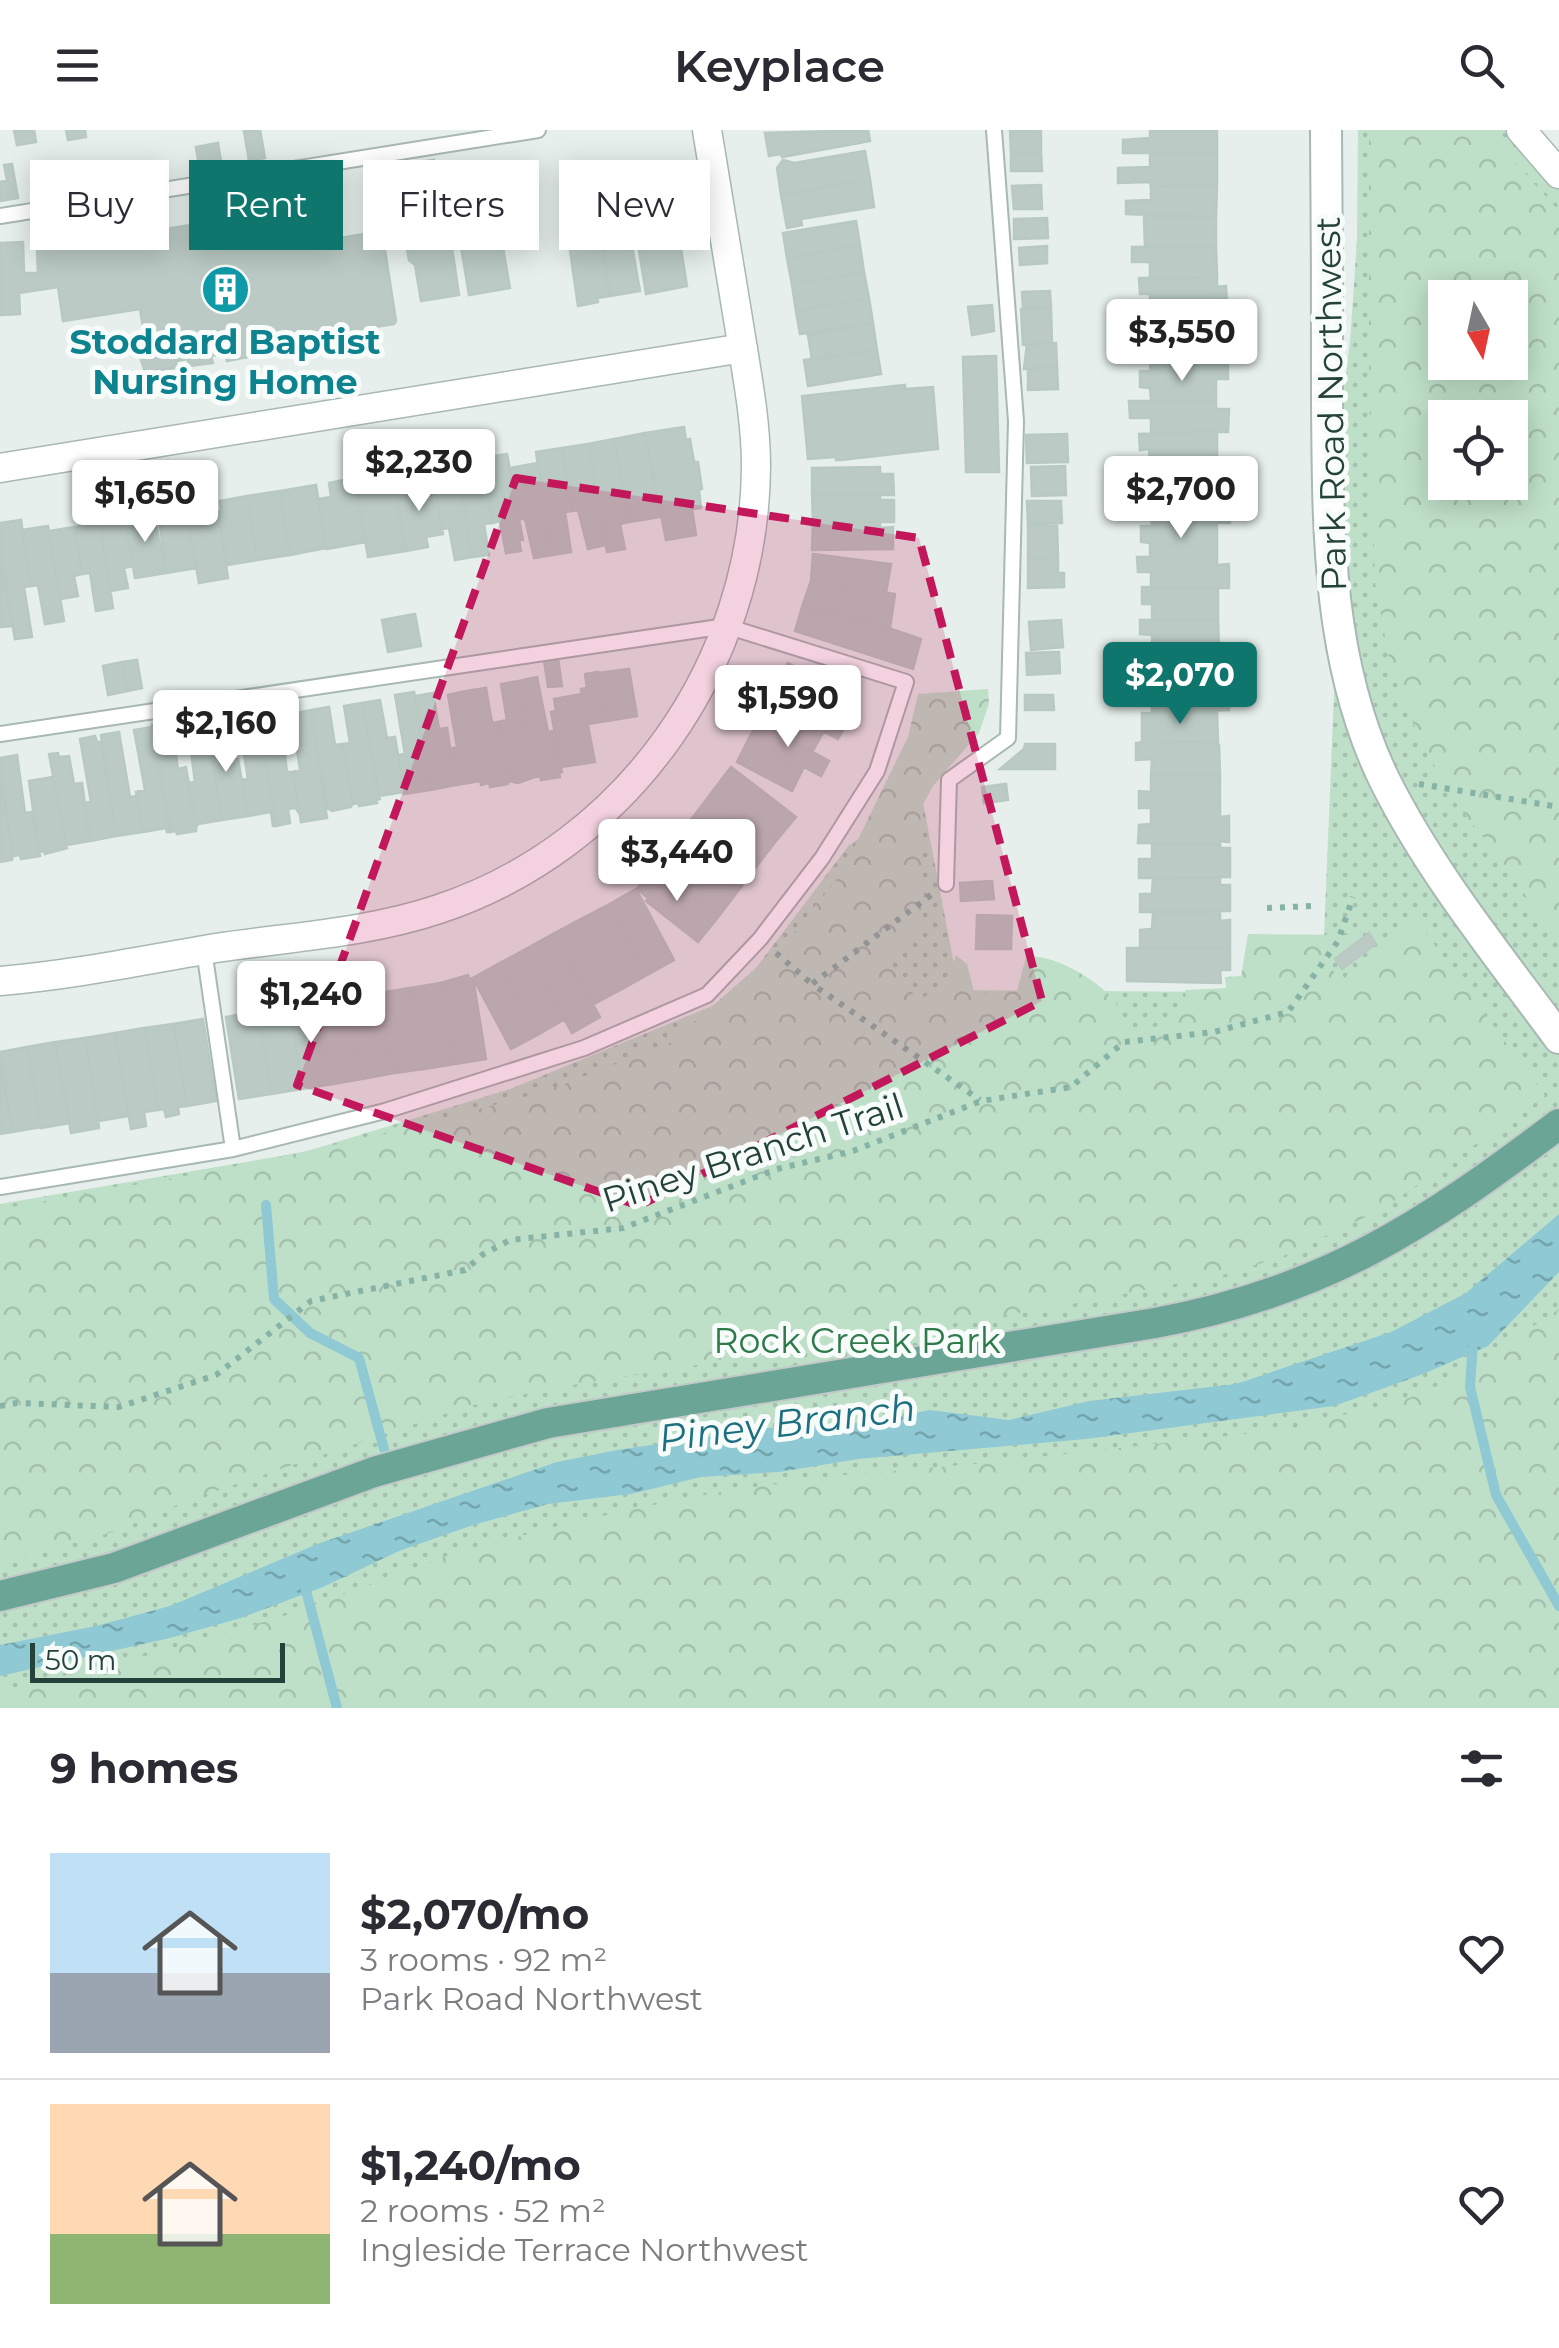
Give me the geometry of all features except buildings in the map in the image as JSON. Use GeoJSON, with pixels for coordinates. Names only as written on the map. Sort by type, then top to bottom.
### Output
{"type":"FeatureCollection","features":[{"type":"Feature","properties":{"kind":"main road"},"geometry":{"type":"LineString","coordinates":[[0,1596],[114,1568],[360,1476],[548,1423],[1155,1324],[1226,1308],[1288,1288],[1374,1250],[1470,1190],[1559,1124]]}},
{"type":"Feature","properties":{"kind":"street"},"geometry":{"type":"LineString","coordinates":[[0,981],[67,974],[410,918],[464,900],[535,863],[590,823],[655,758],[694,701],[726,626],[742,578],[754,506],[755,438],[707,130]]}},
{"type":"Feature","properties":{"kind":"street","name":"Park Road Northwest"},"geometry":{"type":"LineString","coordinates":[[1326,130],[1330,566],[1351,680],[1366,733],[1407,822],[1453,893],[1559,1038]]}},
{"type":"Feature","properties":{"kind":"street"},"geometry":{"type":"LineString","coordinates":[[1521,130],[1559,174]]}},
{"type":"Feature","properties":{"kind":"street"},"geometry":{"type":"LineString","coordinates":[[0,468],[742,348]]}},
{"type":"Feature","properties":{"kind":"lane"},"geometry":{"type":"LineString","coordinates":[[0,216],[538,130]]}},
{"type":"Feature","properties":{"kind":"lane"},"geometry":{"type":"LineString","coordinates":[[946,884],[950,780],[1008,738],[1016,422],[994,130]]}},
{"type":"Feature","properties":{"kind":"lane"},"geometry":{"type":"LineString","coordinates":[[0,734],[726,626],[906,682],[877,770],[822,858],[760,939],[707,995],[584,1048],[385,1111],[233,1149],[0,1187]]}},
{"type":"Feature","properties":{"kind":"lane"},"geometry":{"type":"LineString","coordinates":[[204,950],[233,1149]]}},
{"type":"Feature","properties":{"kind":"path"},"geometry":{"type":"LineString","coordinates":[[1384,778],[1559,807]]}},
{"type":"Feature","properties":{"kind":"path"},"geometry":{"type":"LineString","coordinates":[[812,984],[946,884]]}},
{"type":"Feature","properties":{"kind":"path","name":"Piney Branch Trail"},"geometry":{"type":"LineString","coordinates":[[0,1406],[17,1403],[120,1408],[216,1375],[311,1301],[465,1270],[482,1254],[510,1240],[623,1228],[777,1170],[853,1150],[981,1101],[1071,1087],[1124,1042],[1214,1032],[1288,1012],[1338,941],[1353,897]]}},
{"type":"Feature","properties":{"kind":"path"},"geometry":{"type":"LineString","coordinates":[[1267,908],[1313,906]]}},
{"type":"Feature","properties":{"kind":"path"},"geometry":{"type":"LineString","coordinates":[[760,939],[812,984],[981,1101]]}},
{"type":"Feature","properties":{"kind":"highlighted area"},"geometry":{"type":"Polygon","coordinates":[[[516,478],[919,538],[1042,1001],[639,1206],[297,1085],[516,478]]]}},
{"type":"Feature","properties":{"kind":"green space","name":"Rock Creek Park"},"geometry":{"type":"Polygon","coordinates":[[[1358,130],[1518,130],[1559,164],[1559,1708],[0,1708],[0,1204],[304,1152],[510,1089],[734,997],[849,845],[922,797],[959,990],[1228,992],[1324,936],[1342,501],[1341,411],[1357,240],[1358,130]]]}},
{"type":"Feature","properties":{"kind":"green space"},"geometry":{"type":"Polygon","coordinates":[[[1369,130],[1486,130],[1559,211],[1559,944],[1502,861],[1448,793],[1391,669],[1375,582],[1369,391],[1369,130]]]}},
{"type":"Feature","properties":{"kind":"green space"},"geometry":{"type":"Polygon","coordinates":[[[988,689],[989,704],[979,733],[933,786],[920,810],[924,898],[916,934],[889,966],[920,1001],[948,978],[956,955],[967,964],[974,991],[981,994],[1017,991],[1026,957],[1036,957],[1072,968],[1094,982],[1113,1000],[1126,1026],[1152,1027],[1166,1024],[1187,1010],[1185,990],[1226,988],[1225,977],[1241,976],[1248,934],[1352,935],[1324,960],[1341,980],[1417,921],[1545,1096],[1381,1210],[1281,1257],[1226,1274],[1061,1306],[548,1389],[465,1407],[186,1501],[116,1531],[0,1564],[0,1209],[218,1170],[394,1132],[543,1092],[670,1043],[787,941],[841,874],[908,737],[918,694],[988,689]]]}},
{"type":"Feature","properties":{"kind":"green space"},"geometry":{"type":"Polygon","coordinates":[[[1559,1309],[1559,1708],[0,1708],[0,1691],[142,1657],[281,1617],[447,1556],[569,1523],[701,1495],[832,1476],[1289,1429],[1409,1398],[1455,1378],[1559,1309]]]}},
{"type":"Feature","properties":{"kind":"water"},"geometry":{"type":"Polygon","coordinates":[[[1559,1214],[1559,1272],[1488,1346],[1334,1406],[1086,1439],[701,1477],[631,1494],[548,1504],[399,1551],[323,1587],[241,1618],[0,1676],[0,1645],[170,1606],[320,1543],[557,1462],[775,1427],[854,1425],[930,1410],[1009,1420],[1089,1401],[1236,1384],[1391,1332],[1466,1293],[1559,1214]]]}},
{"type":"Feature","properties":{"kind":"waterway"},"geometry":{"type":"LineString","coordinates":[[266,1205],[274,1299],[310,1333],[359,1358],[384,1449]]}},
{"type":"Feature","properties":{"kind":"waterway"},"geometry":{"type":"LineString","coordinates":[[1473,1342],[1470,1387],[1496,1495],[1559,1606]]}},
{"type":"Feature","properties":{"kind":"waterway"},"geometry":{"type":"LineString","coordinates":[[304,1583],[337,1708]]}},
{"type":"Feature","properties":{"kind":"place","name":"Stoddard Baptist Nursing Home"},"geometry":{"type":"Point","coordinates":[225,290]}},
{"type":"Feature","properties":{"kind":"water label","name":"Piney Branch"},"geometry":{"type":"Point","coordinates":[787,1423]}}]}
